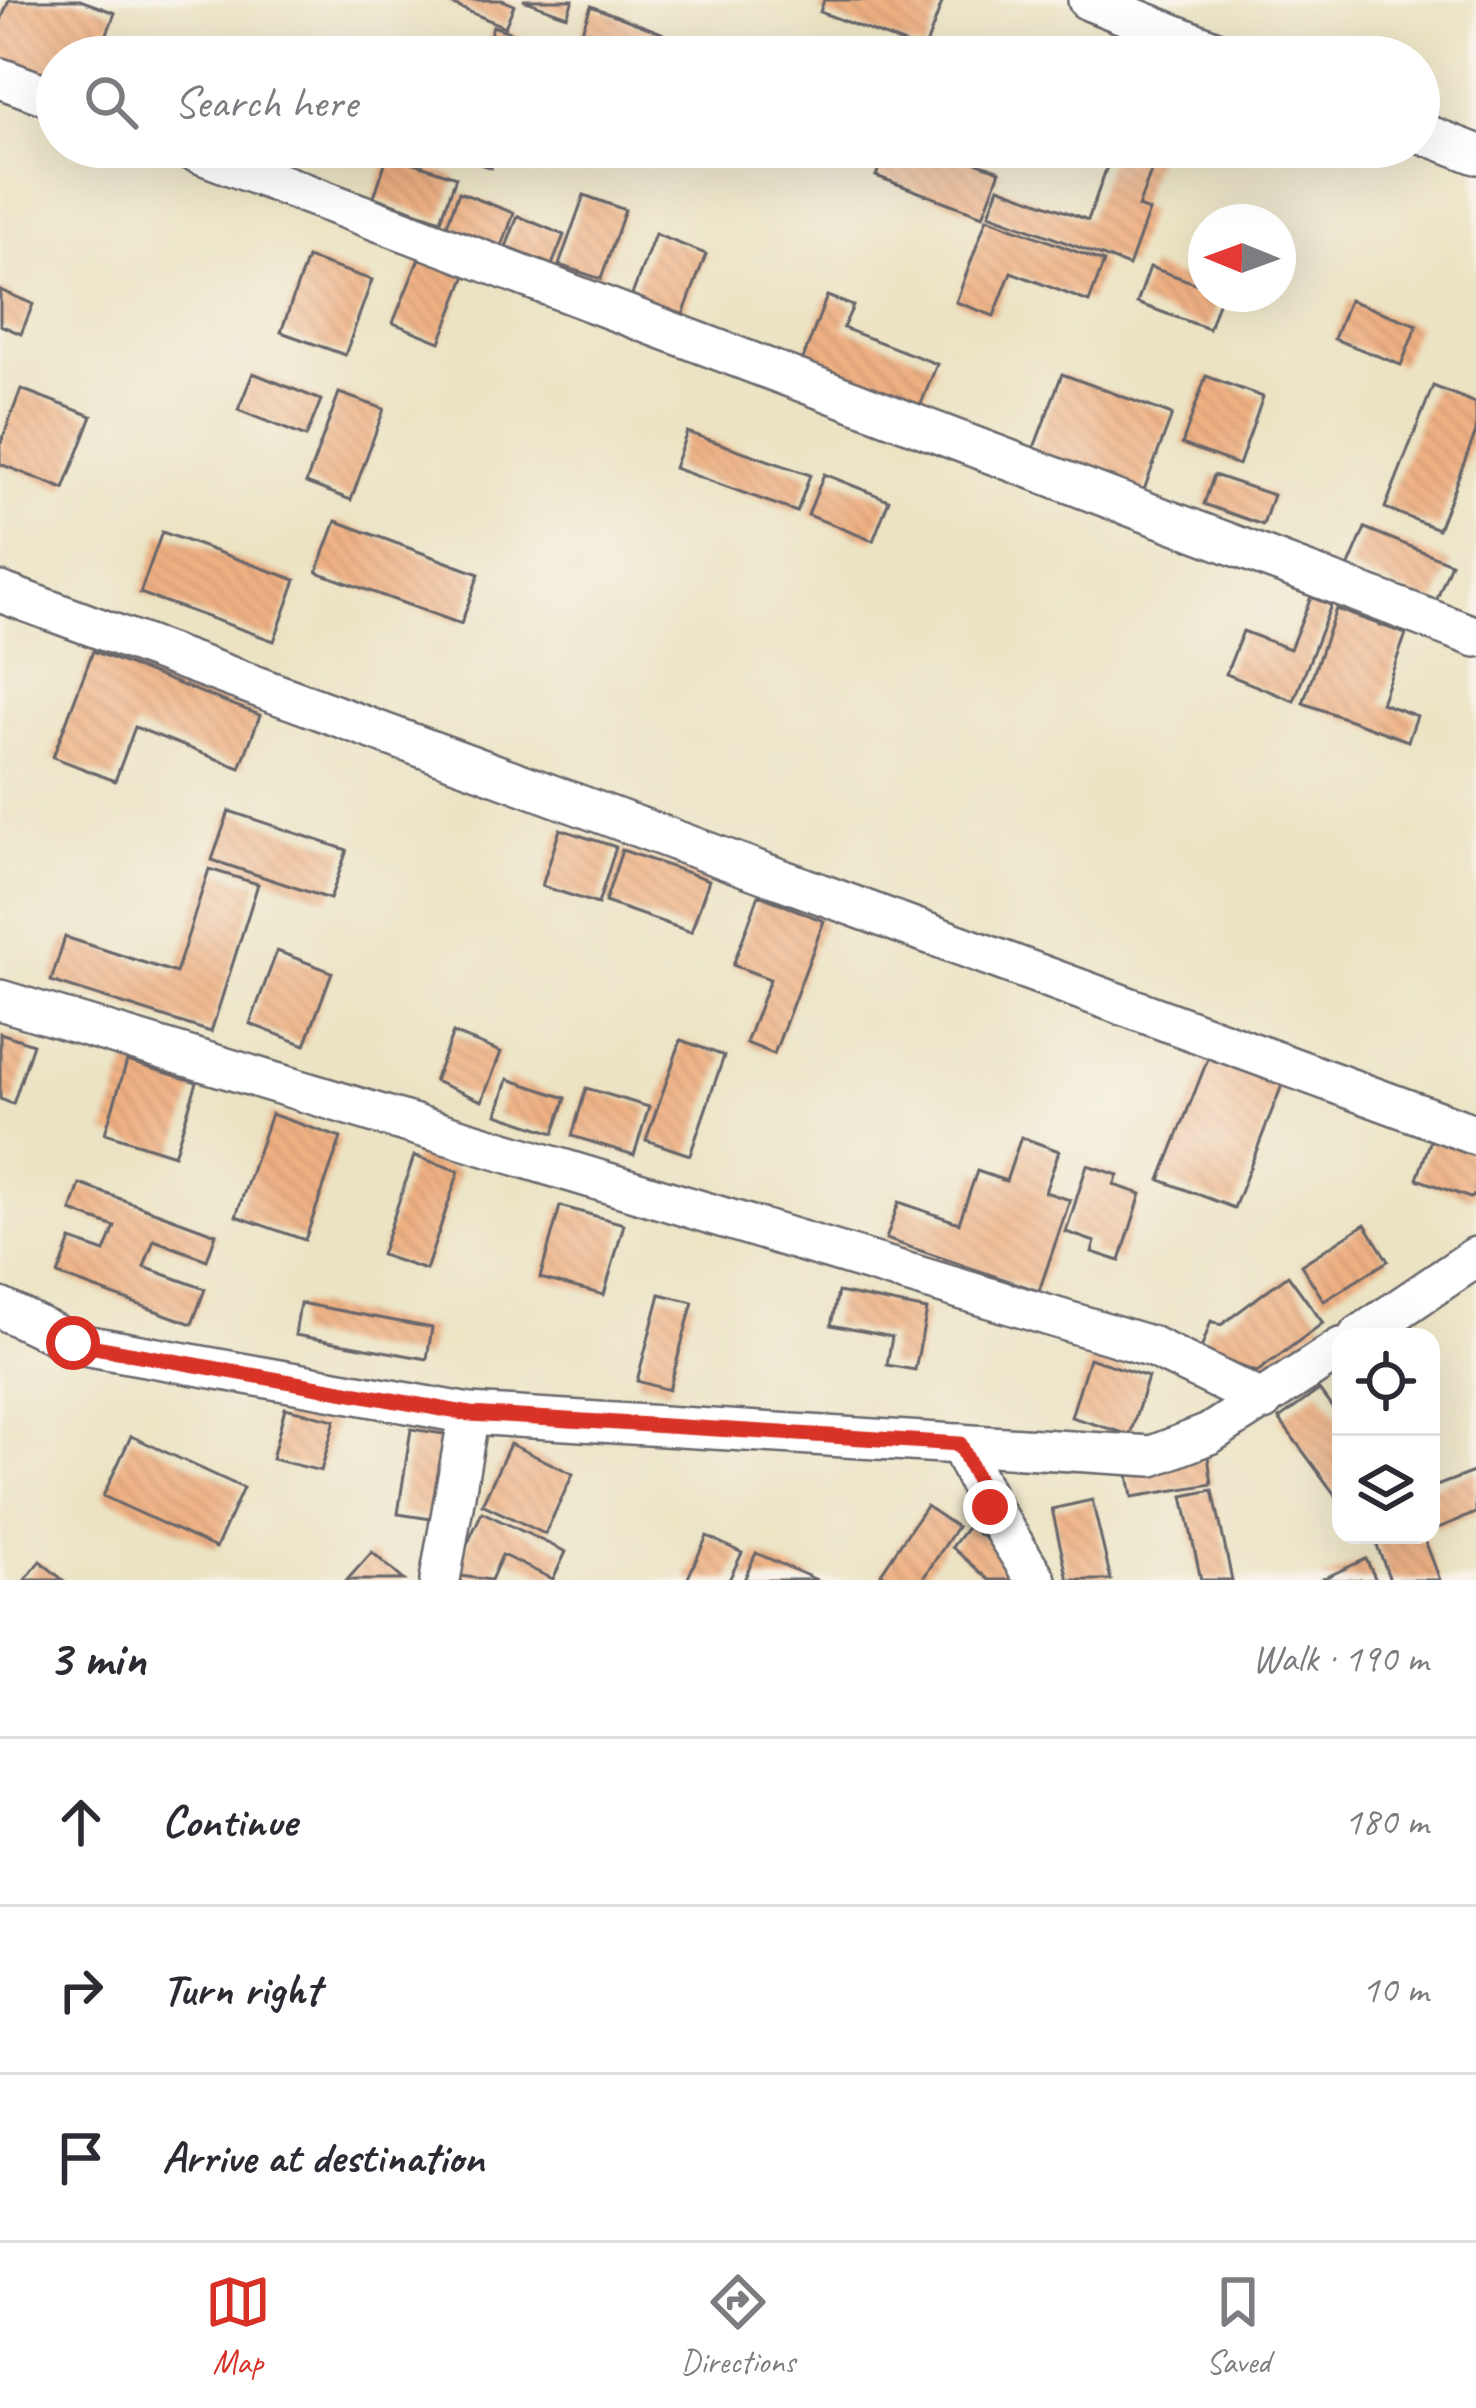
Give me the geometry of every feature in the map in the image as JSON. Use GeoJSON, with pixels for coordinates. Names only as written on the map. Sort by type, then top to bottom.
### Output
{"type":"FeatureCollection","features":[{"type":"Feature","properties":{"kind":"street"},"geometry":{"type":"LineString","coordinates":[[1088,0],[1178,36]]}},
{"type":"Feature","properties":{"kind":"street"},"geometry":{"type":"LineString","coordinates":[[0,78],[36,91]]}},
{"type":"Feature","properties":{"kind":"street"},"geometry":{"type":"LineString","coordinates":[[1440,140],[1476,154]]}},
{"type":"Feature","properties":{"kind":"street"},"geometry":{"type":"LineString","coordinates":[[238,168],[1476,637]]}},
{"type":"Feature","properties":{"kind":"street"},"geometry":{"type":"LineString","coordinates":[[0,592],[1476,1135]]}},
{"type":"Feature","properties":{"kind":"street"},"geometry":{"type":"LineString","coordinates":[[0,1000],[1153,1347],[1263,1401]]}},
{"type":"Feature","properties":{"kind":"street"},"geometry":{"type":"LineString","coordinates":[[1371,1328],[1476,1257]]}},
{"type":"Feature","properties":{"kind":"street"},"geometry":{"type":"LineString","coordinates":[[0,1308],[73,1343],[470,1414],[1152,1456],[1209,1435],[1332,1354]]}},
{"type":"Feature","properties":{"kind":"street"},"geometry":{"type":"LineString","coordinates":[[440,1580],[470,1414]]}},
{"type":"Feature","properties":{"kind":"street"},"geometry":{"type":"LineString","coordinates":[[960,1444],[990,1507],[1036,1580]]}},
{"type":"Feature","properties":{"kind":"building"},"geometry":{"type":"Polygon","coordinates":[[[9,0],[80,0],[115,13],[106,36],[36,36],[36,72],[0,58],[0,23],[9,0]]]}},
{"type":"Feature","properties":{"kind":"building"},"geometry":{"type":"Polygon","coordinates":[[[442,0],[502,0],[514,5],[505,27],[442,0]]]}},
{"type":"Feature","properties":{"kind":"building"},"geometry":{"type":"Polygon","coordinates":[[[523,0],[573,0],[567,16],[523,0]]]}},
{"type":"Feature","properties":{"kind":"building"},"geometry":{"type":"Polygon","coordinates":[[[824,0],[943,0],[930,36],[884,36],[820,12],[824,0]]]}},
{"type":"Feature","properties":{"kind":"building"},"geometry":{"type":"Polygon","coordinates":[[[591,6],[662,33],[661,36],[580,36],[591,6]]]}},
{"type":"Feature","properties":{"kind":"building"},"geometry":{"type":"Polygon","coordinates":[[[493,26],[520,36],[489,36],[493,26]]]}},
{"type":"Feature","properties":{"kind":"building"},"geometry":{"type":"Polygon","coordinates":[[[383,168],[429,168],[456,177],[441,220],[374,197],[383,168]]]}},
{"type":"Feature","properties":{"kind":"building"},"geometry":{"type":"Polygon","coordinates":[[[879,168],[1000,171],[983,216],[876,176],[879,168]]]}},
{"type":"Feature","properties":{"kind":"building"},"geometry":{"type":"Polygon","coordinates":[[[1107,168],[1152,168],[1138,207],[1149,211],[1129,266],[989,214],[999,187],[1088,220],[1107,168]]]}},
{"type":"Feature","properties":{"kind":"building"},"geometry":{"type":"Polygon","coordinates":[[[459,192],[514,213],[502,246],[447,225],[459,192]]]}},
{"type":"Feature","properties":{"kind":"building"},"geometry":{"type":"Polygon","coordinates":[[[584,195],[625,210],[601,279],[559,265],[584,195]]]}},
{"type":"Feature","properties":{"kind":"building"},"geometry":{"type":"Polygon","coordinates":[[[518,216],[564,235],[552,265],[506,247],[518,216]]]}},
{"type":"Feature","properties":{"kind":"building"},"geometry":{"type":"Polygon","coordinates":[[[987,218],[1104,262],[1089,302],[1011,272],[994,316],[956,302],[987,218]]]}},
{"type":"Feature","properties":{"kind":"building"},"geometry":{"type":"Polygon","coordinates":[[[655,234],[706,254],[683,315],[632,295],[655,234]]]}},
{"type":"Feature","properties":{"kind":"building"},"geometry":{"type":"Polygon","coordinates":[[[420,256],[466,275],[440,342],[393,323],[420,256]]]}},
{"type":"Feature","properties":{"kind":"building"},"geometry":{"type":"Polygon","coordinates":[[[307,258],[372,280],[345,355],[281,332],[307,258]]]}},
{"type":"Feature","properties":{"kind":"building"},"geometry":{"type":"Polygon","coordinates":[[[1150,267],[1188,281],[1188,312],[1215,312],[1209,329],[1137,303],[1150,267]]]}},
{"type":"Feature","properties":{"kind":"building"},"geometry":{"type":"Polygon","coordinates":[[[0,290],[33,304],[21,334],[0,325],[0,290]]]}},
{"type":"Feature","properties":{"kind":"building"},"geometry":{"type":"Polygon","coordinates":[[[827,296],[853,306],[843,328],[937,364],[919,409],[801,364],[827,296]]]}},
{"type":"Feature","properties":{"kind":"building"},"geometry":{"type":"Polygon","coordinates":[[[1349,300],[1417,325],[1401,365],[1334,339],[1349,300]]]}},
{"type":"Feature","properties":{"kind":"building"},"geometry":{"type":"Polygon","coordinates":[[[253,373],[321,400],[306,437],[238,410],[253,373]]]}},
{"type":"Feature","properties":{"kind":"building"},"geometry":{"type":"Polygon","coordinates":[[[1062,374],[1172,415],[1142,495],[1032,453],[1062,374]]]}},
{"type":"Feature","properties":{"kind":"building"},"geometry":{"type":"Polygon","coordinates":[[[1206,376],[1263,397],[1239,465],[1182,444],[1206,376]]]}},
{"type":"Feature","properties":{"kind":"building"},"geometry":{"type":"Polygon","coordinates":[[[1433,386],[1476,403],[1476,432],[1438,529],[1385,508],[1433,386]]]}},
{"type":"Feature","properties":{"kind":"building"},"geometry":{"type":"Polygon","coordinates":[[[21,389],[92,416],[64,489],[0,464],[0,446],[21,389]]]}},
{"type":"Feature","properties":{"kind":"building"},"geometry":{"type":"Polygon","coordinates":[[[339,393],[384,409],[351,500],[306,483],[339,393]]]}},
{"type":"Feature","properties":{"kind":"building"},"geometry":{"type":"Polygon","coordinates":[[[687,432],[810,475],[797,512],[674,468],[687,432]]]}},
{"type":"Feature","properties":{"kind":"building"},"geometry":{"type":"Polygon","coordinates":[[[824,474],[889,500],[873,541],[808,515],[824,474]]]}},
{"type":"Feature","properties":{"kind":"building"},"geometry":{"type":"Polygon","coordinates":[[[1214,475],[1273,495],[1263,525],[1204,504],[1214,475]]]}},
{"type":"Feature","properties":{"kind":"building"},"geometry":{"type":"Polygon","coordinates":[[[336,521],[479,574],[461,624],[317,572],[336,521]]]}},
{"type":"Feature","properties":{"kind":"building"},"geometry":{"type":"Polygon","coordinates":[[[1365,528],[1451,563],[1435,604],[1348,568],[1365,528]]]}},
{"type":"Feature","properties":{"kind":"building"},"geometry":{"type":"Polygon","coordinates":[[[162,532],[296,580],[274,641],[140,593],[162,532]]]}},
{"type":"Feature","properties":{"kind":"building"},"geometry":{"type":"Polygon","coordinates":[[[1311,597],[1331,605],[1294,701],[1226,674],[1243,631],[1290,649],[1311,597]]]}},
{"type":"Feature","properties":{"kind":"building"},"geometry":{"type":"Polygon","coordinates":[[[1336,609],[1406,634],[1381,703],[1417,716],[1408,741],[1303,703],[1336,609]]]}},
{"type":"Feature","properties":{"kind":"building"},"geometry":{"type":"Polygon","coordinates":[[[93,651],[260,715],[240,768],[135,727],[115,781],[53,757],[93,651]]]}},
{"type":"Feature","properties":{"kind":"building"},"geometry":{"type":"Polygon","coordinates":[[[229,811],[347,850],[330,899],[212,860],[229,811]]]}},
{"type":"Feature","properties":{"kind":"building"},"geometry":{"type":"Polygon","coordinates":[[[560,829],[616,847],[598,904],[542,886],[560,829]]]}},
{"type":"Feature","properties":{"kind":"building"},"geometry":{"type":"Polygon","coordinates":[[[622,850],[709,880],[691,932],[605,902],[622,850]]]}},
{"type":"Feature","properties":{"kind":"building"},"geometry":{"type":"Polygon","coordinates":[[[209,869],[258,884],[211,1032],[51,981],[65,937],[176,973],[209,869]]]}},
{"type":"Feature","properties":{"kind":"building"},"geometry":{"type":"Polygon","coordinates":[[[759,895],[824,921],[774,1054],[746,1043],[770,979],[733,965],[759,895]]]}},
{"type":"Feature","properties":{"kind":"building"},"geometry":{"type":"Polygon","coordinates":[[[277,951],[332,972],[305,1045],[250,1024],[277,951]]]}},
{"type":"Feature","properties":{"kind":"building"},"geometry":{"type":"Polygon","coordinates":[[[0,1033],[33,1044],[13,1104],[0,1099],[0,1033]]]}},
{"type":"Feature","properties":{"kind":"building"},"geometry":{"type":"Polygon","coordinates":[[[453,1033],[501,1052],[482,1101],[434,1081],[453,1033]]]}},
{"type":"Feature","properties":{"kind":"building"},"geometry":{"type":"Polygon","coordinates":[[[681,1040],[724,1056],[690,1155],[646,1140],[681,1040]]]}},
{"type":"Feature","properties":{"kind":"building"},"geometry":{"type":"Polygon","coordinates":[[[1209,1056],[1282,1085],[1234,1208],[1160,1180],[1209,1056]]]}},
{"type":"Feature","properties":{"kind":"building"},"geometry":{"type":"Polygon","coordinates":[[[127,1061],[197,1082],[174,1155],[105,1133],[127,1061]]]}},
{"type":"Feature","properties":{"kind":"building"},"geometry":{"type":"Polygon","coordinates":[[[508,1079],[566,1098],[554,1133],[497,1114],[508,1079]]]}},
{"type":"Feature","properties":{"kind":"building"},"geometry":{"type":"Polygon","coordinates":[[[586,1088],[649,1107],[634,1155],[572,1136],[586,1088]]]}},
{"type":"Feature","properties":{"kind":"building"},"geometry":{"type":"Polygon","coordinates":[[[271,1114],[341,1138],[305,1240],[236,1216],[271,1114]]]}},
{"type":"Feature","properties":{"kind":"building"},"geometry":{"type":"Polygon","coordinates":[[[1435,1128],[1476,1144],[1476,1194],[1470,1198],[1417,1179],[1435,1128]]]}},
{"type":"Feature","properties":{"kind":"building"},"geometry":{"type":"Polygon","coordinates":[[[1021,1137],[1059,1151],[1045,1192],[1070,1200],[1039,1291],[886,1239],[899,1202],[959,1223],[977,1171],[1006,1181],[1021,1137]]]}},
{"type":"Feature","properties":{"kind":"building"},"geometry":{"type":"Polygon","coordinates":[[[414,1156],[459,1171],[426,1270],[381,1255],[414,1156]]]}},
{"type":"Feature","properties":{"kind":"building"},"geometry":{"type":"Polygon","coordinates":[[[1087,1165],[1118,1175],[1114,1185],[1141,1194],[1120,1261],[1092,1252],[1095,1242],[1066,1232],[1087,1165]]]}},
{"type":"Feature","properties":{"kind":"building"},"geometry":{"type":"Polygon","coordinates":[[[80,1184],[216,1234],[207,1260],[154,1240],[144,1267],[205,1289],[192,1324],[58,1275],[71,1240],[105,1252],[115,1227],[71,1211],[80,1184]]]}},
{"type":"Feature","properties":{"kind":"building"},"geometry":{"type":"Polygon","coordinates":[[[560,1206],[624,1224],[604,1295],[540,1278],[560,1206]]]}},
{"type":"Feature","properties":{"kind":"building"},"geometry":{"type":"Polygon","coordinates":[[[1365,1224],[1388,1261],[1324,1301],[1301,1265],[1365,1224]]]}},
{"type":"Feature","properties":{"kind":"building"},"geometry":{"type":"Polygon","coordinates":[[[1288,1275],[1323,1323],[1257,1372],[1200,1352],[1211,1321],[1221,1325],[1288,1275]]]}},
{"type":"Feature","properties":{"kind":"building"},"geometry":{"type":"Polygon","coordinates":[[[838,1292],[927,1310],[915,1370],[887,1365],[892,1337],[831,1325],[838,1292]]]}},
{"type":"Feature","properties":{"kind":"building"},"geometry":{"type":"Polygon","coordinates":[[[660,1294],[693,1302],[669,1390],[637,1381],[660,1294]]]}},
{"type":"Feature","properties":{"kind":"building"},"geometry":{"type":"Polygon","coordinates":[[[300,1303],[432,1328],[427,1359],[295,1335],[300,1303]]]}},
{"type":"Feature","properties":{"kind":"building"},"geometry":{"type":"Polygon","coordinates":[[[1089,1358],[1148,1377],[1130,1435],[1071,1417],[1089,1358]]]}},
{"type":"Feature","properties":{"kind":"building"},"geometry":{"type":"Polygon","coordinates":[[[1319,1390],[1332,1408],[1332,1491],[1279,1419],[1319,1390]]]}},
{"type":"Feature","properties":{"kind":"building"},"geometry":{"type":"Polygon","coordinates":[[[285,1408],[335,1420],[321,1471],[272,1459],[285,1408]]]}},
{"type":"Feature","properties":{"kind":"building"},"geometry":{"type":"Polygon","coordinates":[[[411,1429],[451,1435],[438,1520],[398,1514],[411,1429]]]}},
{"type":"Feature","properties":{"kind":"building"},"geometry":{"type":"Polygon","coordinates":[[[131,1436],[243,1488],[216,1548],[103,1496],[131,1436]]]}},
{"type":"Feature","properties":{"kind":"building"},"geometry":{"type":"Polygon","coordinates":[[[510,1444],[573,1474],[545,1534],[482,1504],[510,1444]]]}},
{"type":"Feature","properties":{"kind":"building"},"geometry":{"type":"Polygon","coordinates":[[[1208,1456],[1212,1484],[1132,1497],[1127,1469],[1208,1456]]]}},
{"type":"Feature","properties":{"kind":"building"},"geometry":{"type":"Polygon","coordinates":[[[1476,1471],[1476,1513],[1440,1527],[1440,1485],[1476,1471]]]}},
{"type":"Feature","properties":{"kind":"building"},"geometry":{"type":"Polygon","coordinates":[[[1213,1490],[1232,1580],[1201,1580],[1183,1496],[1213,1490]]]}},
{"type":"Feature","properties":{"kind":"building"},"geometry":{"type":"Polygon","coordinates":[[[1092,1500],[1111,1580],[1068,1580],[1052,1509],[1092,1500]]]}},
{"type":"Feature","properties":{"kind":"building"},"geometry":{"type":"Polygon","coordinates":[[[926,1506],[957,1527],[922,1580],[890,1580],[881,1573],[926,1506]]]}},
{"type":"Feature","properties":{"kind":"building"},"geometry":{"type":"Polygon","coordinates":[[[482,1512],[566,1552],[553,1579],[502,1555],[491,1580],[453,1575],[482,1512]]]}},
{"type":"Feature","properties":{"kind":"building"},"geometry":{"type":"Polygon","coordinates":[[[968,1526],[1010,1557],[1020,1580],[989,1580],[952,1547],[968,1526]]]}},
{"type":"Feature","properties":{"kind":"building"},"geometry":{"type":"Polygon","coordinates":[[[707,1536],[742,1553],[729,1580],[687,1580],[707,1536]]]}},
{"type":"Feature","properties":{"kind":"building"},"geometry":{"type":"Polygon","coordinates":[[[1376,1544],[1426,1544],[1440,1580],[1390,1580],[1376,1544]]]}},
{"type":"Feature","properties":{"kind":"building"},"geometry":{"type":"Polygon","coordinates":[[[372,1552],[404,1580],[347,1580],[372,1552]]]}},
{"type":"Feature","properties":{"kind":"building"},"geometry":{"type":"Polygon","coordinates":[[[756,1553],[817,1580],[744,1580],[756,1553]]]}},
{"type":"Feature","properties":{"kind":"building"},"geometry":{"type":"Polygon","coordinates":[[[1366,1559],[1376,1580],[1320,1580],[1366,1559]]]}},
{"type":"Feature","properties":{"kind":"building"},"geometry":{"type":"Polygon","coordinates":[[[40,1561],[63,1580],[25,1580],[40,1561]]]}},
{"type":"Feature","properties":{"kind":"route"},"geometry":{"type":"LineString","coordinates":[[73,1343],[470,1414],[960,1444],[990,1507]]}}]}
